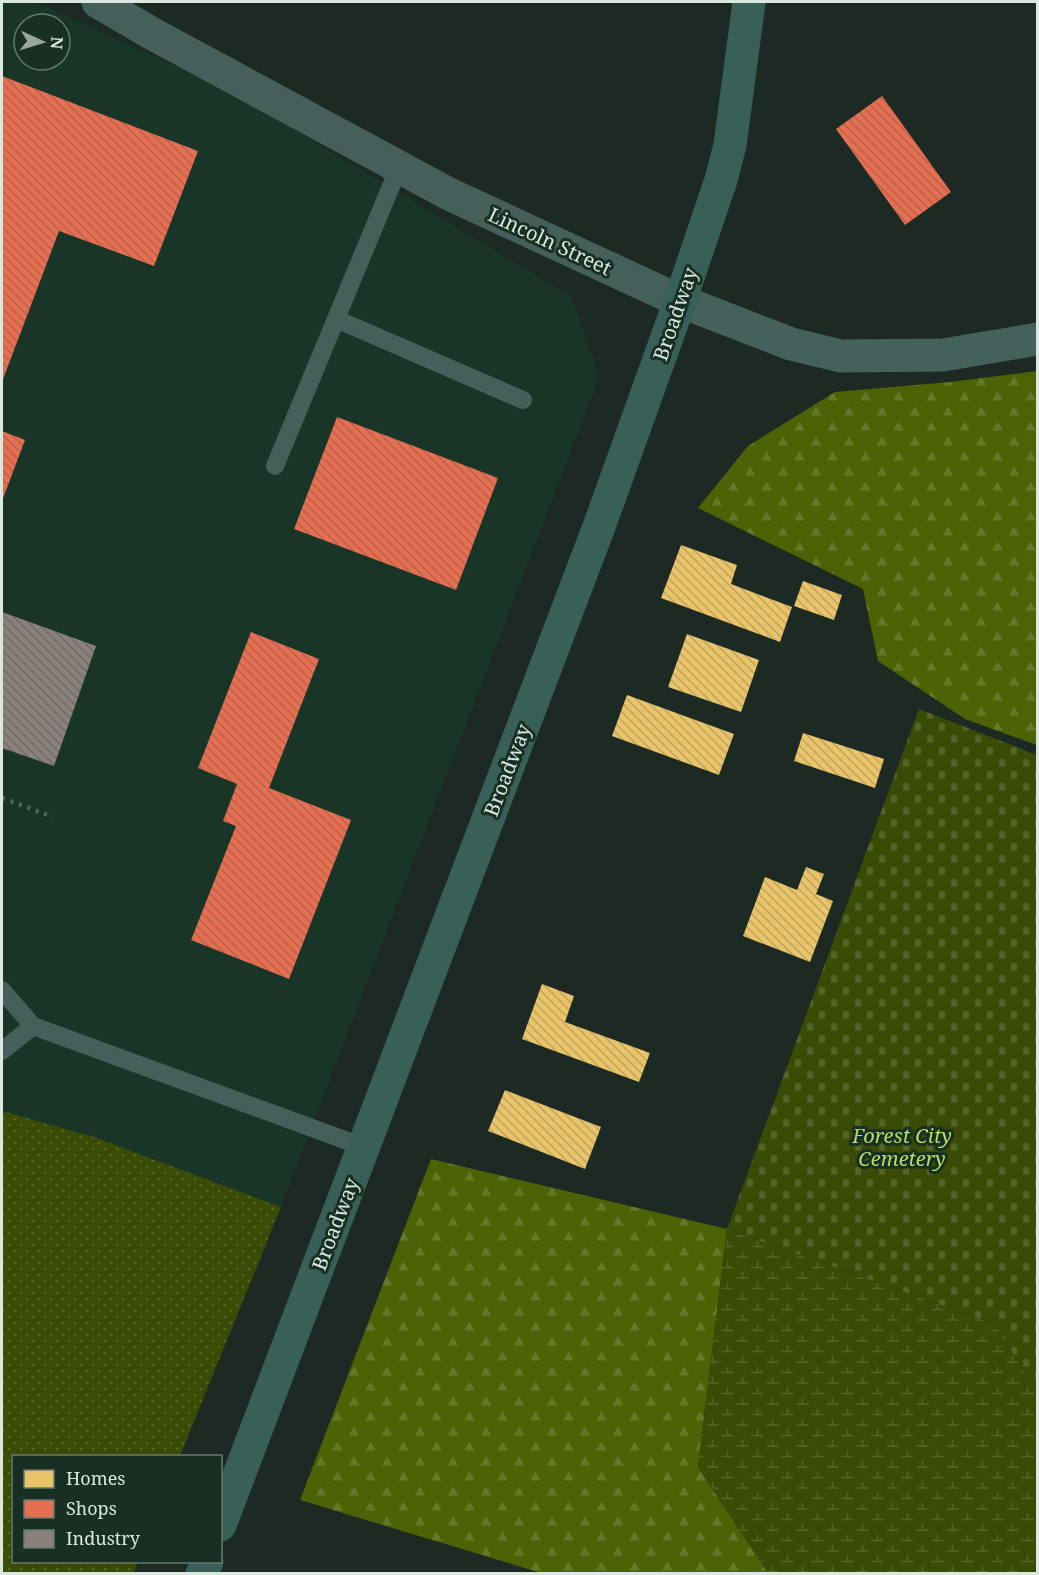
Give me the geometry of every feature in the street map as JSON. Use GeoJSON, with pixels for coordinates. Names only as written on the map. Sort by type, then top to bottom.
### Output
{"type":"FeatureCollection","features":[{"type":"Feature","properties":{"kind":"main road","name":"Broadway"},"geometry":{"type":"LineString","coordinates":[[222,1520],[596,536],[680,301],[721,180],[730,145],[749,2]]}},
{"type":"Feature","properties":{"kind":"main road","name":"Lincoln Street"},"geometry":{"type":"LineString","coordinates":[[680,301],[791,344],[841,356],[943,355],[1038,339]]}},
{"type":"Feature","properties":{"kind":"street","name":"Lincoln Street"},"geometry":{"type":"LineString","coordinates":[[98,2],[449,194],[680,301]]}},
{"type":"Feature","properties":{"kind":"lane"},"geometry":{"type":"LineString","coordinates":[[275,466],[399,167]]}},
{"type":"Feature","properties":{"kind":"lane"},"geometry":{"type":"LineString","coordinates":[[336,319],[523,400]]}},
{"type":"Feature","properties":{"kind":"lane"},"geometry":{"type":"LineString","coordinates":[[2,990],[33,1026],[364,1147]]}},
{"type":"Feature","properties":{"kind":"lane"},"geometry":{"type":"LineString","coordinates":[[2,1051],[33,1026]]}},
{"type":"Feature","properties":{"kind":"shaded area"},"geometry":{"type":"Polygon","coordinates":[[[2,2],[36,2],[58,12],[12,12],[12,72],[72,72],[72,19],[232,92],[571,296],[600,376],[281,1207],[2,1112],[2,2]]]}},
{"type":"Feature","properties":{"kind":"green space"},"geometry":{"type":"Polygon","coordinates":[[[1038,371],[1037,745],[965,719],[878,661],[863,589],[698,508],[748,446],[835,392],[950,382],[1038,371]]]}},
{"type":"Feature","properties":{"kind":"green space","name":"Forest City Cemetery"},"geometry":{"type":"Polygon","coordinates":[[[919,709],[1037,755],[1037,1390],[994,1324],[727,1229],[919,709]]]}},
{"type":"Feature","properties":{"kind":"green space"},"geometry":{"type":"Polygon","coordinates":[[[2,1111],[94,1137],[281,1207],[180,1455],[12,1455],[12,1563],[138,1563],[133,1573],[2,1573],[2,1111]]]}},
{"type":"Feature","properties":{"kind":"green space"},"geometry":{"type":"Polygon","coordinates":[[[431,1159],[727,1229],[698,1467],[768,1573],[541,1573],[300,1500],[431,1159]]]}},
{"type":"Feature","properties":{"kind":"green space"},"geometry":{"type":"Polygon","coordinates":[[[727,1229],[994,1324],[1037,1390],[1037,1573],[768,1573],[698,1467],[727,1229]]]}},
{"type":"Feature","properties":{"kind":"building: Homes"},"geometry":{"type":"Polygon","coordinates":[[[681,545],[737,565],[731,584],[792,607],[780,642],[661,598],[681,545]]]}},
{"type":"Feature","properties":{"kind":"building: Homes"},"geometry":{"type":"Polygon","coordinates":[[[803,581],[842,595],[834,620],[794,606],[803,581]]]}},
{"type":"Feature","properties":{"kind":"building: Homes"},"geometry":{"type":"Polygon","coordinates":[[[687,634],[759,660],[741,712],[668,687],[687,634]]]}},
{"type":"Feature","properties":{"kind":"building: Homes"},"geometry":{"type":"Polygon","coordinates":[[[627,695],[734,734],[719,775],[612,736],[627,695]]]}},
{"type":"Feature","properties":{"kind":"building: Homes"},"geometry":{"type":"Polygon","coordinates":[[[803,733],[884,759],[875,788],[794,761],[803,733]]]}},
{"type":"Feature","properties":{"kind":"building: Homes"},"geometry":{"type":"Polygon","coordinates":[[[806,867],[824,874],[816,894],[833,901],[810,962],[743,936],[765,877],[797,890],[806,867]]]}},
{"type":"Feature","properties":{"kind":"building: Homes"},"geometry":{"type":"Polygon","coordinates":[[[542,984],[574,996],[565,1022],[650,1053],[639,1082],[522,1039],[542,984]]]}},
{"type":"Feature","properties":{"kind":"building: Homes"},"geometry":{"type":"Polygon","coordinates":[[[505,1090],[601,1127],[585,1169],[488,1131],[505,1090]]]}},
{"type":"Feature","properties":{"kind":"building: Shops"},"geometry":{"type":"Polygon","coordinates":[[[2,76],[198,151],[154,266],[59,231],[2,382],[2,76]]]}},
{"type":"Feature","properties":{"kind":"building: Shops"},"geometry":{"type":"Polygon","coordinates":[[[882,96],[951,192],[905,225],[836,129],[882,96]]]}},
{"type":"Feature","properties":{"kind":"building: Shops"},"geometry":{"type":"Polygon","coordinates":[[[337,417],[498,478],[456,590],[294,529],[337,417]]]}},
{"type":"Feature","properties":{"kind":"building: Shops"},"geometry":{"type":"Polygon","coordinates":[[[2,431],[25,440],[2,501],[2,431]]]}},
{"type":"Feature","properties":{"kind":"building: Shops"},"geometry":{"type":"Polygon","coordinates":[[[251,632],[319,659],[269,788],[351,820],[289,979],[191,940],[236,826],[223,821],[237,784],[198,768],[251,632]]]}},
{"type":"Feature","properties":{"kind":"building: Industry"},"geometry":{"type":"Polygon","coordinates":[[[2,612],[96,646],[54,766],[2,748],[2,612]]]}},
{"type":"Feature","properties":{"kind":"railway"},"geometry":{"type":"LineString","coordinates":[[2,798],[53,817]]}}]}
